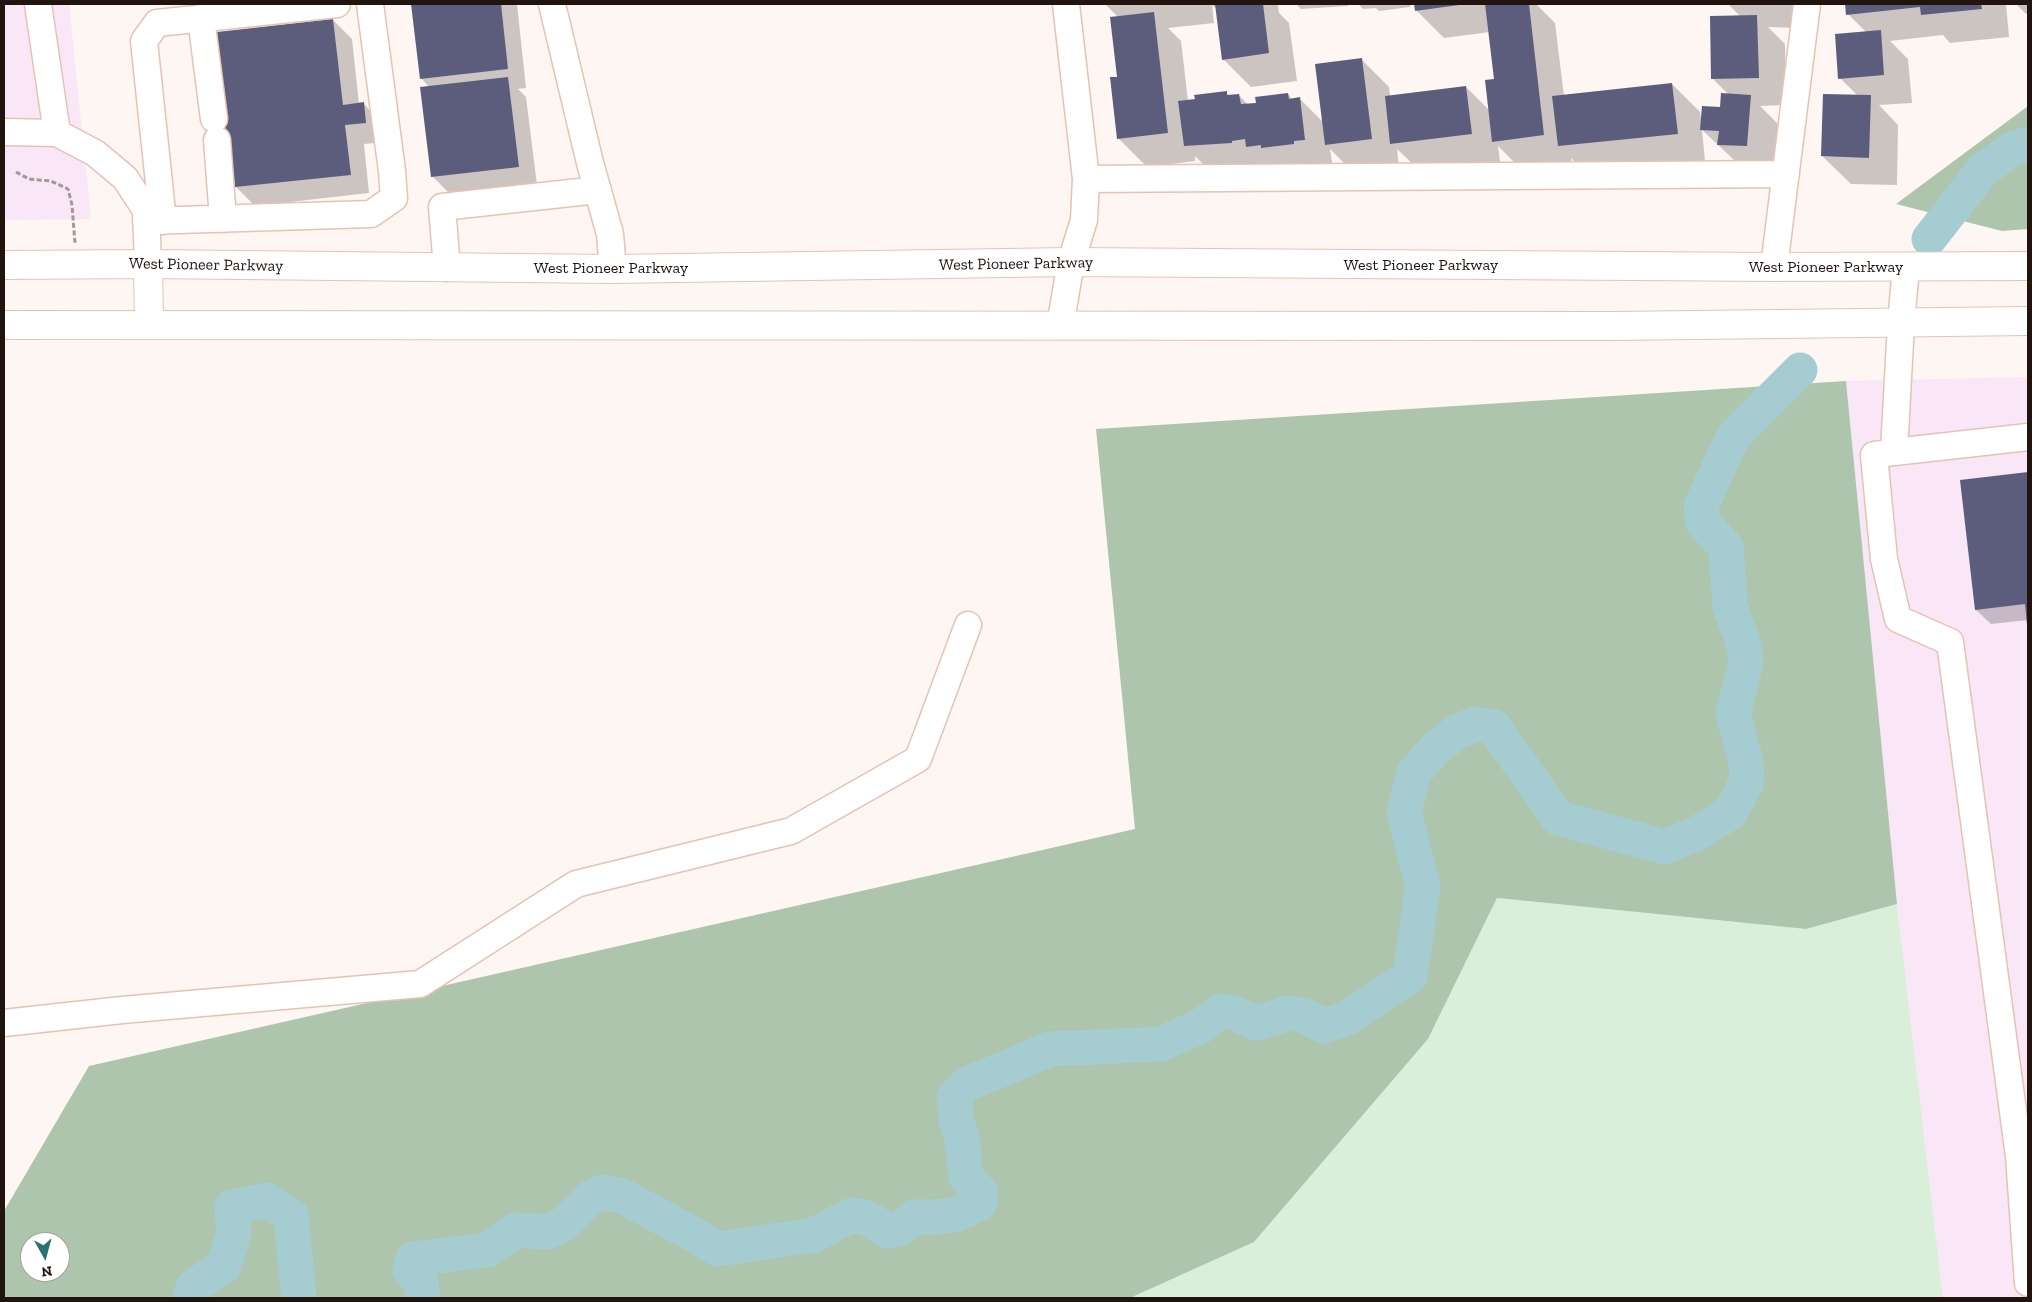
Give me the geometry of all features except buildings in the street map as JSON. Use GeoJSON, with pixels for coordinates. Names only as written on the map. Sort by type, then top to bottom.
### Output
{"type":"FeatureCollection","features":[{"type":"Feature","properties":{"kind":"main road","name":"West Pioneer Parkway"},"geometry":{"type":"LineString","coordinates":[[4,265],[148,264],[613,270],[1071,262],[1774,267],[2028,266]]}},
{"type":"Feature","properties":{"kind":"main road"},"geometry":{"type":"LineString","coordinates":[[148,264],[149,325]]}},
{"type":"Feature","properties":{"kind":"main road"},"geometry":{"type":"LineString","coordinates":[[4,325],[1612,326],[2028,321]]}},
{"type":"Feature","properties":{"kind":"lane"},"geometry":{"type":"LineString","coordinates":[[38,4],[57,133]]}},
{"type":"Feature","properties":{"kind":"lane"},"geometry":{"type":"LineString","coordinates":[[148,264],[155,221],[144,40],[157,23],[337,4]]}},
{"type":"Feature","properties":{"kind":"lane"},"geometry":{"type":"LineString","coordinates":[[155,221],[371,214],[394,198],[370,4]]}},
{"type":"Feature","properties":{"kind":"lane"},"geometry":{"type":"LineString","coordinates":[[552,4],[610,234],[613,270]]}},
{"type":"Feature","properties":{"kind":"lane"},"geometry":{"type":"LineString","coordinates":[[1060,326],[1071,262],[1084,220],[1086,179],[1066,4]]}},
{"type":"Feature","properties":{"kind":"lane"},"geometry":{"type":"LineString","coordinates":[[1774,267],[1807,4]]}},
{"type":"Feature","properties":{"kind":"lane"},"geometry":{"type":"LineString","coordinates":[[202,18],[223,219]]}},
{"type":"Feature","properties":{"kind":"lane"},"geometry":{"type":"LineString","coordinates":[[4,132],[57,133],[95,153],[125,178],[155,221]]}},
{"type":"Feature","properties":{"kind":"lane"},"geometry":{"type":"LineString","coordinates":[[1086,179],[1786,174]]}},
{"type":"Feature","properties":{"kind":"lane"},"geometry":{"type":"LineString","coordinates":[[447,268],[442,207],[598,190]]}},
{"type":"Feature","properties":{"kind":"lane"},"geometry":{"type":"LineString","coordinates":[[1894,452],[1906,267]]}},
{"type":"Feature","properties":{"kind":"lane"},"geometry":{"type":"LineString","coordinates":[[2028,437],[1874,455],[1884,559],[1898,619],[1950,642],[2019,1156],[2028,1283]]}},
{"type":"Feature","properties":{"kind":"lane"},"geometry":{"type":"LineString","coordinates":[[4,1022],[420,984],[576,884],[791,831],[918,759],[968,626]]}},
{"type":"Feature","properties":{"kind":"path"},"geometry":{"type":"LineString","coordinates":[[16,172],[29,179],[51,181],[68,189],[72,205],[75,246]]}},
{"type":"Feature","properties":{"kind":"shaded area"},"geometry":{"type":"Polygon","coordinates":[[[4,4],[69,4],[91,219],[4,220],[4,4]]]}},
{"type":"Feature","properties":{"kind":"shaded area"},"geometry":{"type":"Polygon","coordinates":[[[2028,377],[2028,1298],[1943,1298],[1897,904],[1846,381],[2028,377]]]}},
{"type":"Feature","properties":{"kind":"green space"},"geometry":{"type":"Polygon","coordinates":[[[2028,106],[2028,229],[2002,231],[1896,204],[2028,106]]]}},
{"type":"Feature","properties":{"kind":"green space"},"geometry":{"type":"Polygon","coordinates":[[[1846,381],[1897,904],[1806,929],[1497,898],[1428,1039],[1254,1242],[1130,1298],[4,1298],[4,1211],[89,1066],[1135,829],[1096,429],[1846,381]]]}},
{"type":"Feature","properties":{"kind":"green space"},"geometry":{"type":"Polygon","coordinates":[[[1497,898],[1806,929],[1897,904],[1943,1298],[1130,1298],[1254,1242],[1428,1039],[1497,898]]]}},
{"type":"Feature","properties":{"kind":"waterway"},"geometry":{"type":"LineString","coordinates":[[1929,239],[1983,170],[2012,149],[2028,144]]}},
{"type":"Feature","properties":{"kind":"waterway"},"geometry":{"type":"LineString","coordinates":[[423,1298],[421,1283],[410,1270],[413,1259],[487,1250],[516,1230],[547,1232],[564,1224],[590,1198],[602,1192],[622,1196],[718,1249],[814,1235],[852,1215],[867,1218],[888,1231],[901,1228],[914,1217],[958,1214],[979,1204],[981,1193],[966,1177],[962,1138],[956,1118],[954,1097],[967,1084],[1050,1049],[1161,1044],[1201,1026],[1220,1011],[1234,1013],[1257,1023],[1288,1013],[1303,1015],[1324,1026],[1345,1019],[1410,976],[1423,886],[1404,813],[1414,773],[1437,747],[1457,732],[1476,724],[1494,727],[1558,818],[1665,847],[1698,833],[1731,812],[1747,781],[1746,762],[1733,714],[1746,661],[1744,645],[1730,606],[1726,547],[1703,523],[1701,506],[1733,437],[1800,370]]}},
{"type":"Feature","properties":{"kind":"waterway"},"geometry":{"type":"LineString","coordinates":[[190,1298],[193,1287],[224,1266],[234,1232],[232,1207],[267,1200],[291,1216],[299,1298]]}}]}
